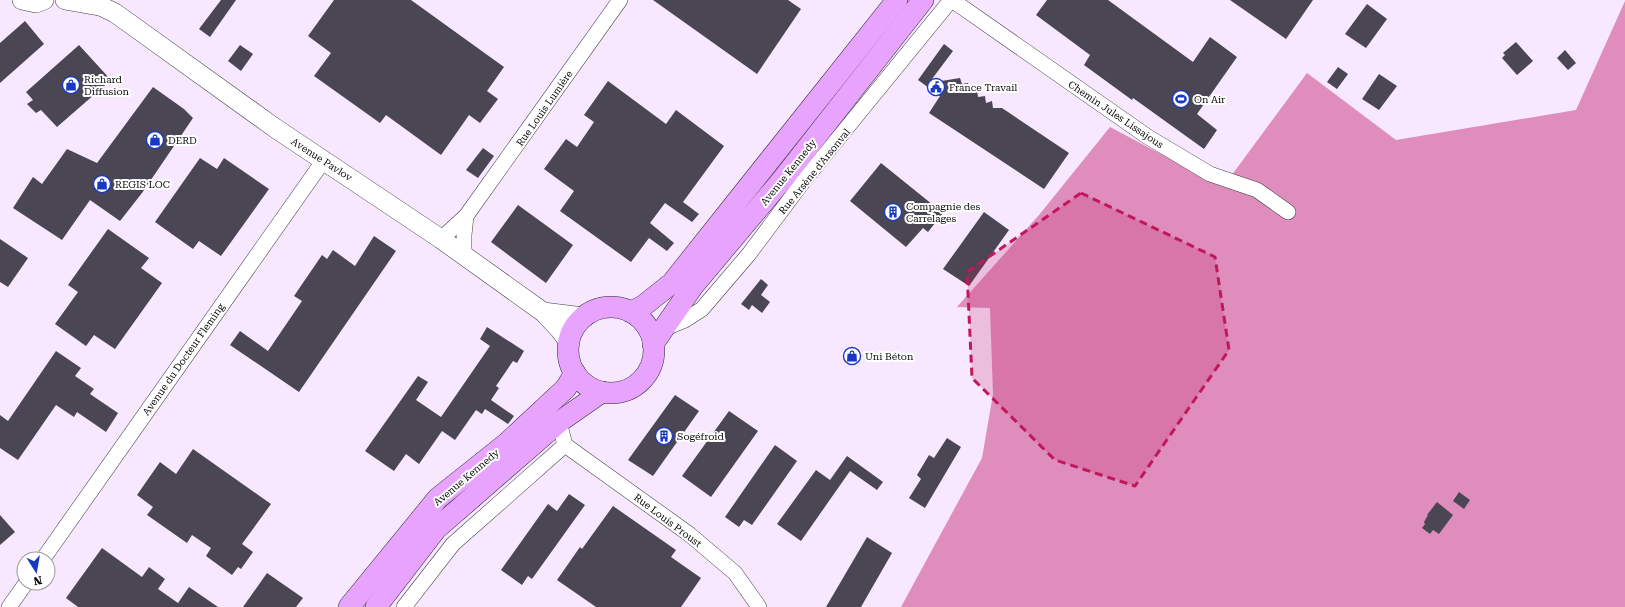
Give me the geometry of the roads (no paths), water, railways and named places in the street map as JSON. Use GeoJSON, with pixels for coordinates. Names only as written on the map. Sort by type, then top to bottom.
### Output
{"type":"FeatureCollection","features":[{"type":"Feature","properties":{"kind":"main road"},"geometry":{"type":"LineString","coordinates":[[631,312],[643,306],[672,284],[897,0]]}},
{"type":"Feature","properties":{"kind":"main road","name":"Avenue Kennedy"},"geometry":{"type":"LineString","coordinates":[[659,336],[693,286],[782,180],[923,0]]}},
{"type":"Feature","properties":{"kind":"main road"},"geometry":{"type":"LineString","coordinates":[[606,307],[619,308],[631,312],[642,320],[650,331],[659,336],[649,370],[640,381],[622,391],[602,392],[591,388],[575,373],[568,353],[572,333],[583,317],[594,311],[606,307]]}},
{"type":"Feature","properties":{"kind":"main road","name":"Avenue Kennedy"},"geometry":{"type":"LineString","coordinates":[[348,607],[438,498],[507,443],[566,388],[575,373]]}},
{"type":"Feature","properties":{"kind":"main road","name":"Avenue Kennedy"},"geometry":{"type":"LineString","coordinates":[[376,607],[436,530],[559,422],[602,392]]}},
{"type":"Feature","properties":{"kind":"street"},"geometry":{"type":"LineString","coordinates":[[22,0],[36,3],[44,0]]}},
{"type":"Feature","properties":{"kind":"street","name":"Avenue Pavlov"},"geometry":{"type":"LineString","coordinates":[[65,0],[94,3],[115,13],[274,128],[440,239],[543,312],[569,342]]}},
{"type":"Feature","properties":{"kind":"street","name":"Rue Louis Lumière"},"geometry":{"type":"LineString","coordinates":[[440,239],[466,216],[620,0]]}},
{"type":"Feature","properties":{"kind":"street","name":"Rue Arsène d'Arsonval"},"geometry":{"type":"LineString","coordinates":[[659,336],[702,308],[749,254],[805,179],[952,0]]}},
{"type":"Feature","properties":{"kind":"street","name":"Chemin Jules Lissajous"},"geometry":{"type":"LineString","coordinates":[[952,0],[1148,136],[1210,174],[1257,190],[1288,212]]}},
{"type":"Feature","properties":{"kind":"street","name":"Avenue du Docteur Fleming"},"geometry":{"type":"LineString","coordinates":[[49,551],[324,160]]}},
{"type":"Feature","properties":{"kind":"street","name":"Rue Louis Lumière"},"geometry":{"type":"LineString","coordinates":[[464,256],[466,216]]}},
{"type":"Feature","properties":{"kind":"street","name":"Avenue Pavlov"},"geometry":{"type":"LineString","coordinates":[[543,312],[583,317]]}},
{"type":"Feature","properties":{"kind":"street"},"geometry":{"type":"LineString","coordinates":[[404,607],[452,544],[565,445],[559,422]]}},
{"type":"Feature","properties":{"kind":"street","name":"Rue Louis Proust"},"geometry":{"type":"LineString","coordinates":[[565,445],[689,534],[735,573],[759,607]]}},
{"type":"Feature","properties":{"kind":"street"},"geometry":{"type":"LineString","coordinates":[[10,607],[21,591]]}},
{"type":"Feature","properties":{"kind":"place","name":"Richard Diffusion"},"geometry":{"type":"Point","coordinates":[71,85]}},
{"type":"Feature","properties":{"kind":"place","name":"France Travail"},"geometry":{"type":"Point","coordinates":[936,87]}},
{"type":"Feature","properties":{"kind":"place","name":"On Air"},"geometry":{"type":"Point","coordinates":[1181,99]}},
{"type":"Feature","properties":{"kind":"place","name":"DERD"},"geometry":{"type":"Point","coordinates":[155,140]}},
{"type":"Feature","properties":{"kind":"place","name":"REGIS LOC"},"geometry":{"type":"Point","coordinates":[102,184]}},
{"type":"Feature","properties":{"kind":"place","name":"Compagnie des Carrelages"},"geometry":{"type":"Point","coordinates":[893,212]}},
{"type":"Feature","properties":{"kind":"place","name":"Uni Béton"},"geometry":{"type":"Point","coordinates":[852,356]}},
{"type":"Feature","properties":{"kind":"place","name":"Sogéfroid"},"geometry":{"type":"Point","coordinates":[664,436]}}]}
